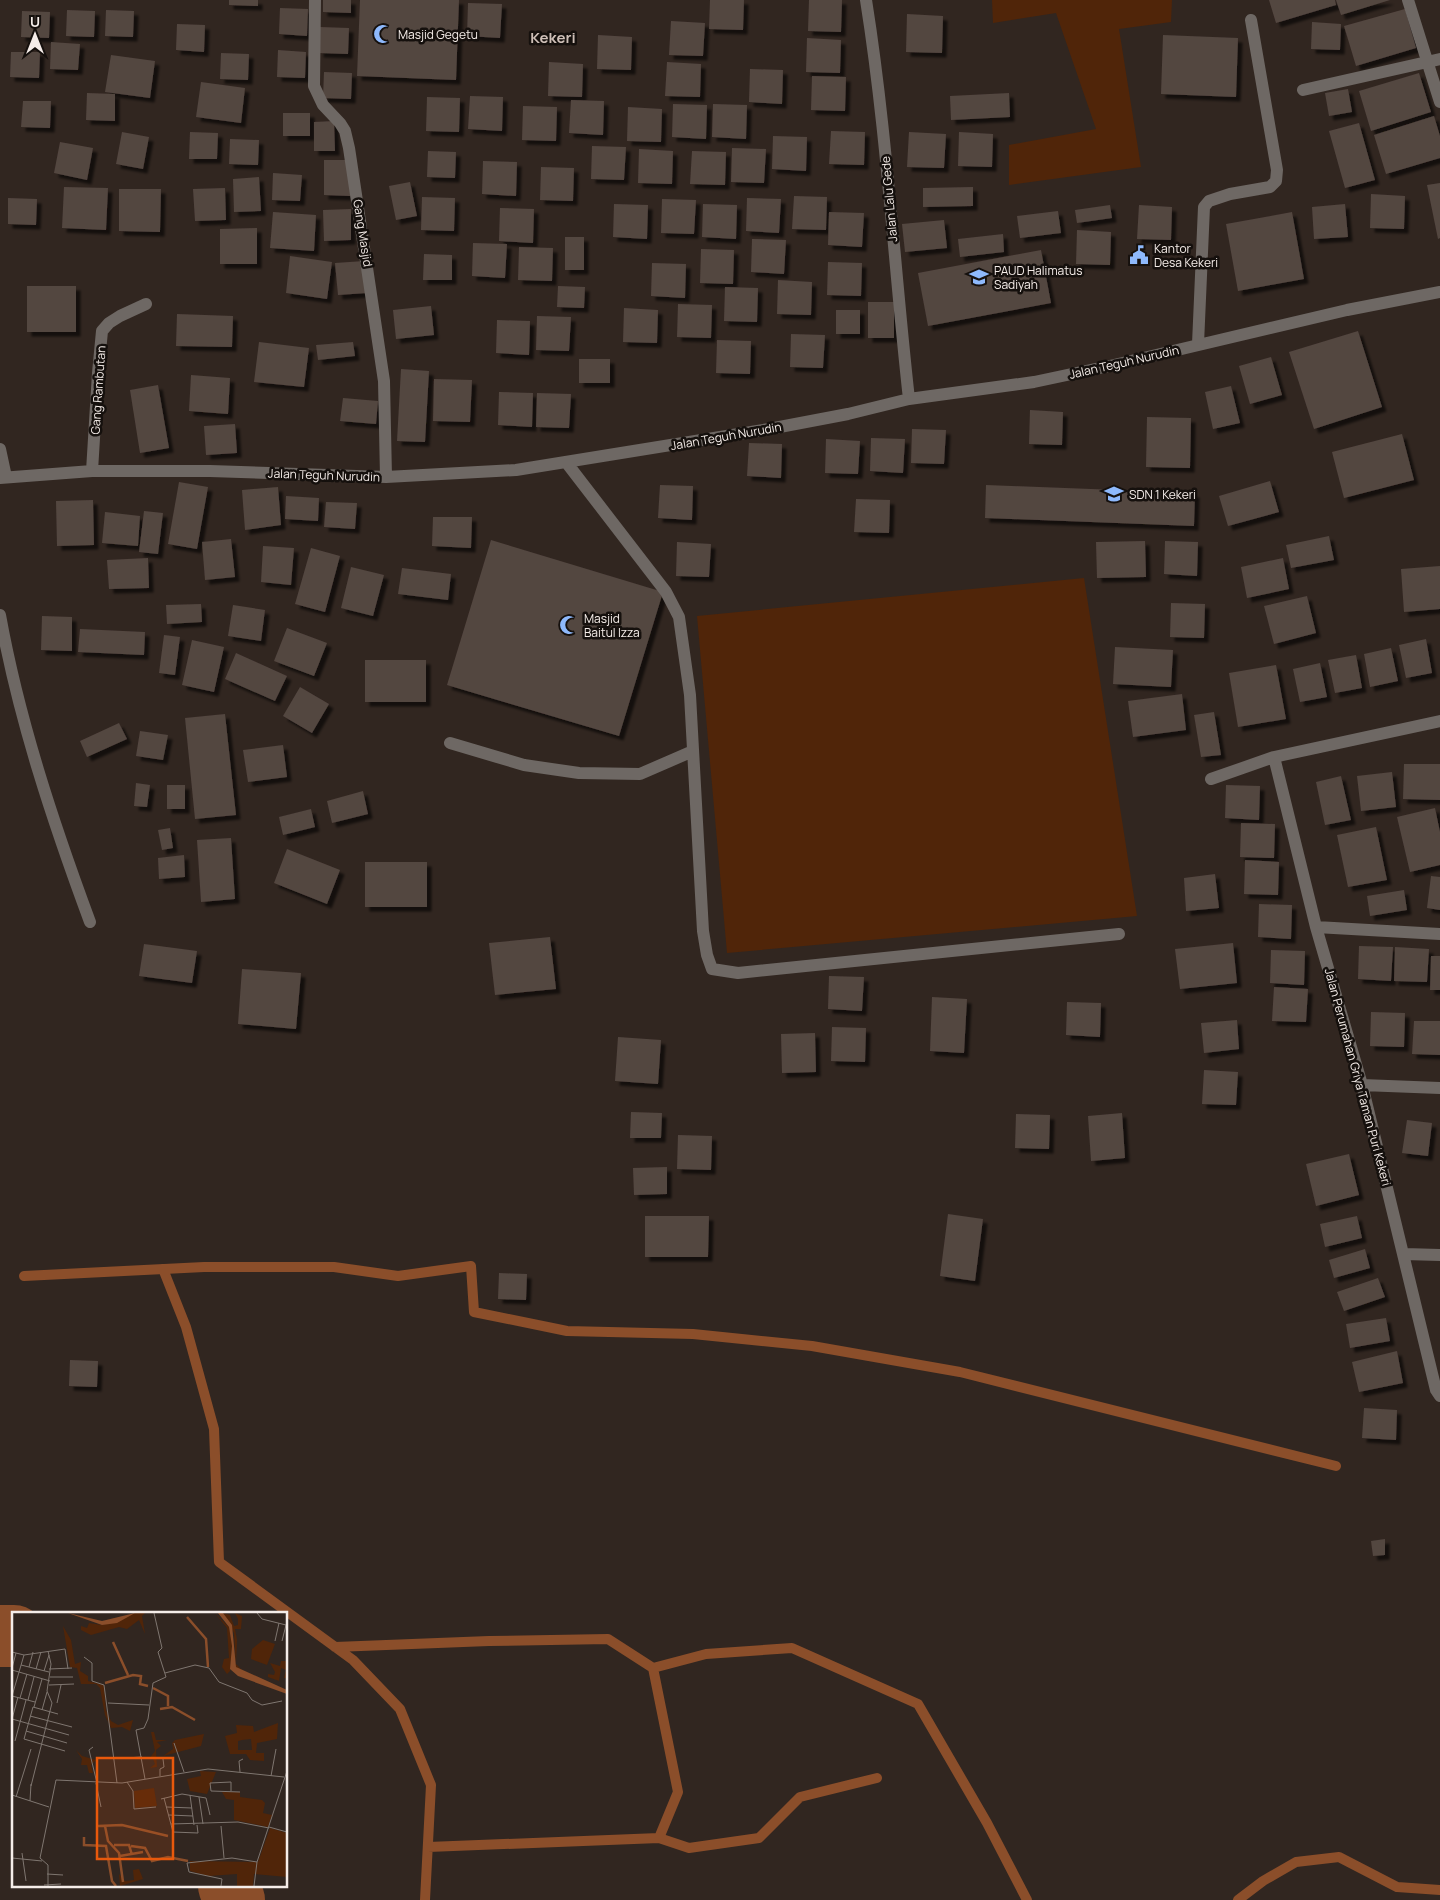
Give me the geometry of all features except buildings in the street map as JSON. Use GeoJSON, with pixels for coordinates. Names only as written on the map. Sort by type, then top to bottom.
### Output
{"type":"FeatureCollection","features":[{"type":"Feature","properties":{"kind":"street","name":"Gang Masjid"},"geometry":{"type":"LineString","coordinates":[[315,0],[313,78],[319,99],[345,130],[349,148],[384,380],[386,477]]}},
{"type":"Feature","properties":{"kind":"street","name":"Jalan Lalu Gede"},"geometry":{"type":"LineString","coordinates":[[866,0],[886,163],[908,399]]}},
{"type":"Feature","properties":{"kind":"street"},"geometry":{"type":"LineString","coordinates":[[1408,0],[1434,60],[1440,102]]}},
{"type":"Feature","properties":{"kind":"street"},"geometry":{"type":"LineString","coordinates":[[1198,344],[1204,207],[1209,201],[1230,194],[1270,187],[1276,181],[1277,170],[1251,20]]}},
{"type":"Feature","properties":{"kind":"street"},"geometry":{"type":"LineString","coordinates":[[1303,90],[1434,60]]}},
{"type":"Feature","properties":{"kind":"street","name":"Jalan Teguh Nurudin"},"geometry":{"type":"LineString","coordinates":[[3,478],[92,472],[210,472],[386,477],[516,470],[778,427],[848,414],[908,399],[1034,382],[1276,328],[1347,310],[1440,292]]}},
{"type":"Feature","properties":{"kind":"street","name":"Gang Rambutan"},"geometry":{"type":"LineString","coordinates":[[92,472],[102,331],[108,323],[146,304]]}},
{"type":"Feature","properties":{"kind":"street"},"geometry":{"type":"LineString","coordinates":[[0,449],[3,478]]}},
{"type":"Feature","properties":{"kind":"street"},"geometry":{"type":"LineString","coordinates":[[566,462],[666,592],[678,617],[690,695],[703,931],[707,955],[712,968],[738,973],[1119,934]]}},
{"type":"Feature","properties":{"kind":"street"},"geometry":{"type":"LineString","coordinates":[[0,615],[9,665],[58,837],[90,922]]}},
{"type":"Feature","properties":{"kind":"street"},"geometry":{"type":"LineString","coordinates":[[1212,779],[1274,757],[1440,721]]}},
{"type":"Feature","properties":{"kind":"street"},"geometry":{"type":"LineString","coordinates":[[450,743],[524,765],[580,773],[640,774],[693,751]]}},
{"type":"Feature","properties":{"kind":"street","name":"Jalan Perumahan Griya Taman Puri Kekeri"},"geometry":{"type":"LineString","coordinates":[[1274,757],[1316,927],[1362,1085],[1436,1390],[1440,1396]]}},
{"type":"Feature","properties":{"kind":"street"},"geometry":{"type":"LineString","coordinates":[[1316,927],[1440,934]]}},
{"type":"Feature","properties":{"kind":"street"},"geometry":{"type":"LineString","coordinates":[[1362,1085],[1440,1088]]}},
{"type":"Feature","properties":{"kind":"street"},"geometry":{"type":"LineString","coordinates":[[1404,1254],[1440,1255]]}},
{"type":"Feature","properties":{"kind":"shaded area"},"geometry":{"type":"Polygon","coordinates":[[[992,0],[1172,0],[1171,22],[1119,29],[1141,167],[1009,185],[1009,145],[1096,129],[1056,13],[993,23],[992,0]]]}},
{"type":"Feature","properties":{"kind":"shaded area"},"geometry":{"type":"Polygon","coordinates":[[[1084,578],[1137,916],[727,953],[697,616],[1084,578]]]}},
{"type":"Feature","properties":{"kind":"waterway"},"geometry":{"type":"LineString","coordinates":[[24,1276],[204,1267],[334,1267],[398,1276],[471,1266],[474,1312],[567,1331],[693,1334],[812,1346],[960,1372],[1336,1466]]}},
{"type":"Feature","properties":{"kind":"waterway"},"geometry":{"type":"LineString","coordinates":[[163,1269],[186,1327],[214,1429],[219,1562],[287,1612]]}},
{"type":"Feature","properties":{"kind":"waterway"},"geometry":{"type":"LineString","coordinates":[[288,1612],[353,1660],[400,1709],[431,1785],[425,1900]]}},
{"type":"Feature","properties":{"kind":"waterway"},"geometry":{"type":"LineString","coordinates":[[0,1636],[12,1636]]}},
{"type":"Feature","properties":{"kind":"waterway"},"geometry":{"type":"LineString","coordinates":[[335,1647],[608,1639],[653,1668],[678,1792],[659,1838]]}},
{"type":"Feature","properties":{"kind":"waterway"},"geometry":{"type":"LineString","coordinates":[[653,1668],[706,1654],[792,1648],[918,1704],[987,1823],[1027,1900]]}},
{"type":"Feature","properties":{"kind":"waterway"},"geometry":{"type":"LineString","coordinates":[[428,1847],[659,1838],[689,1848],[759,1838],[800,1797],[877,1778]]}},
{"type":"Feature","properties":{"kind":"waterway"},"geometry":{"type":"LineString","coordinates":[[1238,1900],[1263,1881],[1296,1862],[1339,1857],[1397,1887],[1440,1890]]}},
{"type":"Feature","properties":{"kind":"waterway"},"geometry":{"type":"LineString","coordinates":[[230,1888],[234,1900]]}},
{"type":"Feature","properties":{"kind":"place","name":"Masjid Gegetu"},"geometry":{"type":"Point","coordinates":[383,34]}},
{"type":"Feature","properties":{"kind":"place","name":"Kantor Desa Kekeri"},"geometry":{"type":"Point","coordinates":[1139,255]}},
{"type":"Feature","properties":{"kind":"place","name":"PAUD Halimatus Sadiyah"},"geometry":{"type":"Point","coordinates":[979,277]}},
{"type":"Feature","properties":{"kind":"place","name":"SDN 1 Kekeri"},"geometry":{"type":"Point","coordinates":[1114,494]}},
{"type":"Feature","properties":{"kind":"place","name":"Masjid Baitul Izza"},"geometry":{"type":"Point","coordinates":[569,625]}},
{"type":"Feature","properties":{"kind":"district","name":"Kekeri"},"geometry":{"type":"Point","coordinates":[553,37]}}]}
